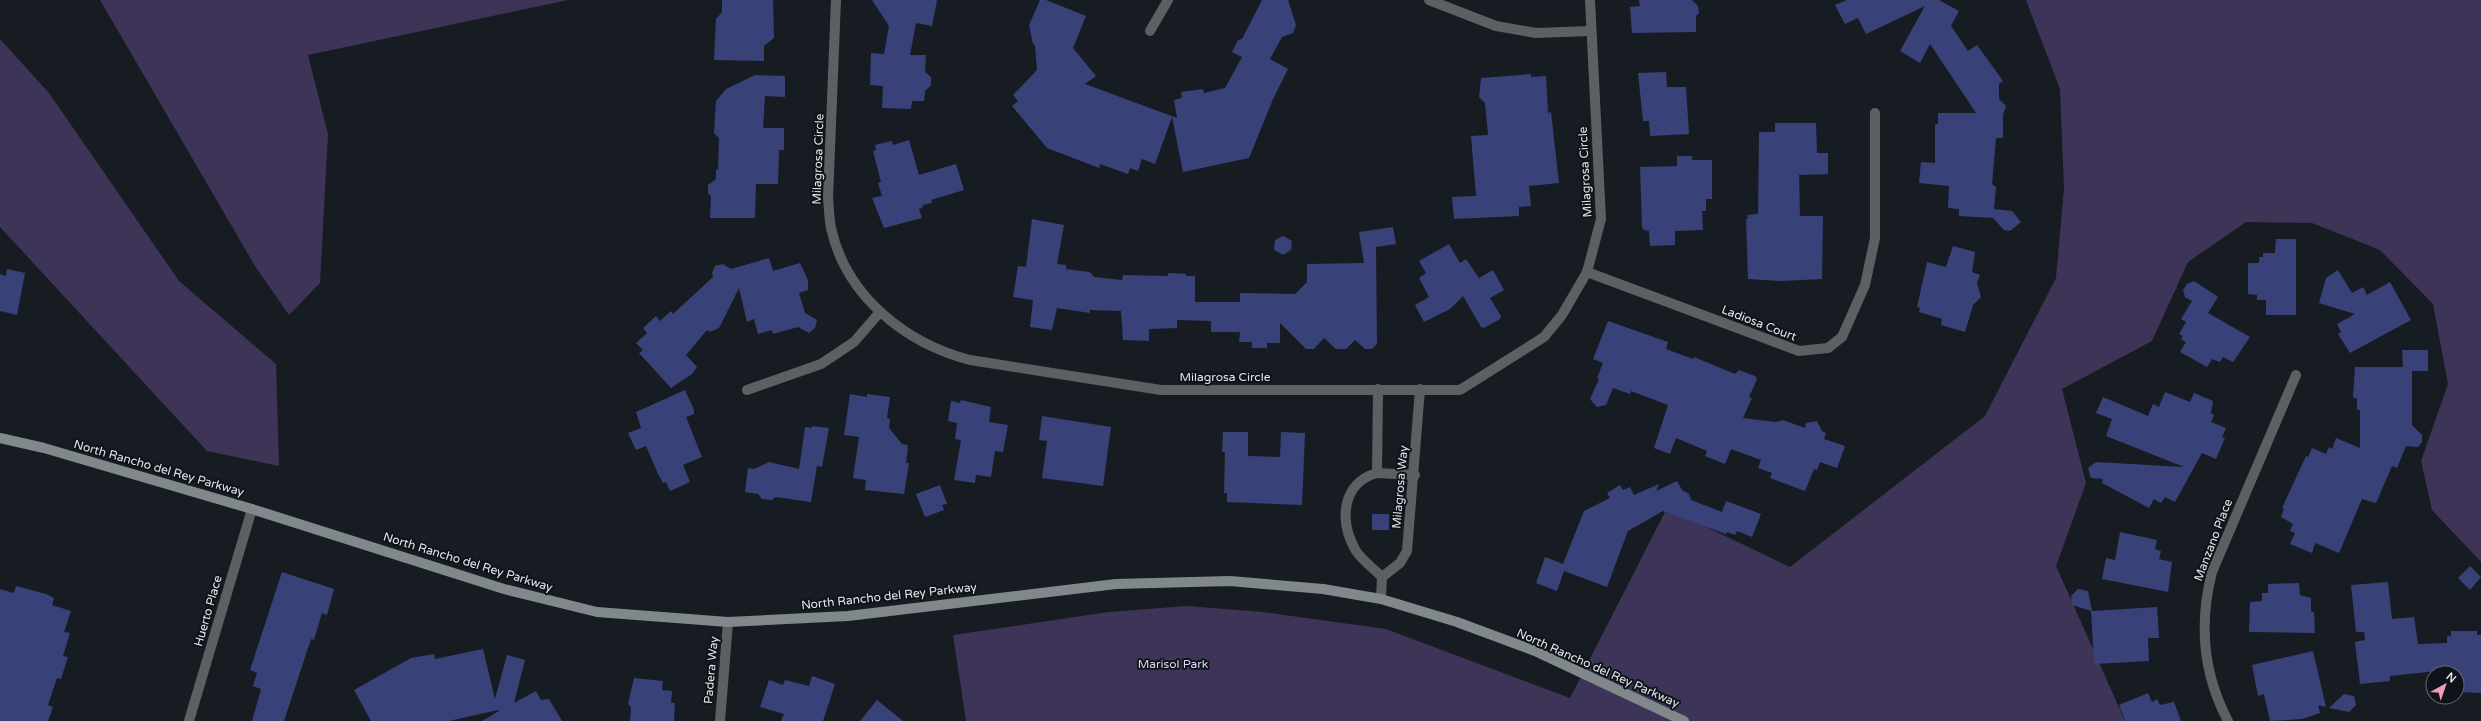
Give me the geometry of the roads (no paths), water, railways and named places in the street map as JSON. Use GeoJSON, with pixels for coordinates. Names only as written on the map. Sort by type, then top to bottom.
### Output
{"type":"FeatureCollection","features":[{"type":"Feature","properties":{"kind":"street","name":"Milagrosa Circle"},"geometry":{"type":"LineString","coordinates":[[836,0],[828,198],[830,227],[842,259],[852,278],[880,312],[913,337],[950,355],[970,360],[1153,389],[1460,390],[1544,337],[1562,315],[1587,272],[1601,219],[1590,31],[1590,0]]}},
{"type":"Feature","properties":{"kind":"street"},"geometry":{"type":"LineString","coordinates":[[1150,31],[1168,0]]}},
{"type":"Feature","properties":{"kind":"street"},"geometry":{"type":"LineString","coordinates":[[1429,0],[1496,26],[1536,33],[1590,31]]}},
{"type":"Feature","properties":{"kind":"street","name":"Ladiosa Court"},"geometry":{"type":"LineString","coordinates":[[1587,272],[1798,351],[1828,348],[1842,337],[1864,285],[1875,238],[1875,113]]}},
{"type":"Feature","properties":{"kind":"street"},"geometry":{"type":"LineString","coordinates":[[746,390],[821,364],[854,342],[880,312]]}},
{"type":"Feature","properties":{"kind":"street","name":"Manzano Place"},"geometry":{"type":"LineString","coordinates":[[2228,721],[2215,691],[2205,647],[2204,609],[2207,591],[2212,572],[2296,374]]}},
{"type":"Feature","properties":{"kind":"street","name":"Milagrosa Way"},"geometry":{"type":"LineString","coordinates":[[1378,389],[1377,473],[1366,476],[1355,486],[1346,504],[1345,523],[1356,551],[1382,578],[1400,563],[1407,551],[1415,475],[1420,389]]}},
{"type":"Feature","properties":{"kind":"street","name":"North Rancho del Rey Parkway"},"geometry":{"type":"LineString","coordinates":[[0,438],[44,448],[252,509],[504,589],[597,612],[728,622],[848,616],[1116,584],[1230,581],[1323,589],[1382,599],[1457,622],[1535,651],[1684,721]]}},
{"type":"Feature","properties":{"kind":"street"},"geometry":{"type":"LineString","coordinates":[[1377,473],[1415,475]]}},
{"type":"Feature","properties":{"kind":"street","name":"Huerto Place"},"geometry":{"type":"LineString","coordinates":[[189,721],[252,509]]}},
{"type":"Feature","properties":{"kind":"street"},"geometry":{"type":"LineString","coordinates":[[1382,578],[1382,599]]}},
{"type":"Feature","properties":{"kind":"street","name":"Padera Way"},"geometry":{"type":"LineString","coordinates":[[720,721],[728,622]]}},
{"type":"Feature","properties":{"kind":"park label","name":"Marisol Park"},"geometry":{"type":"Point","coordinates":[1173,664]}}]}
